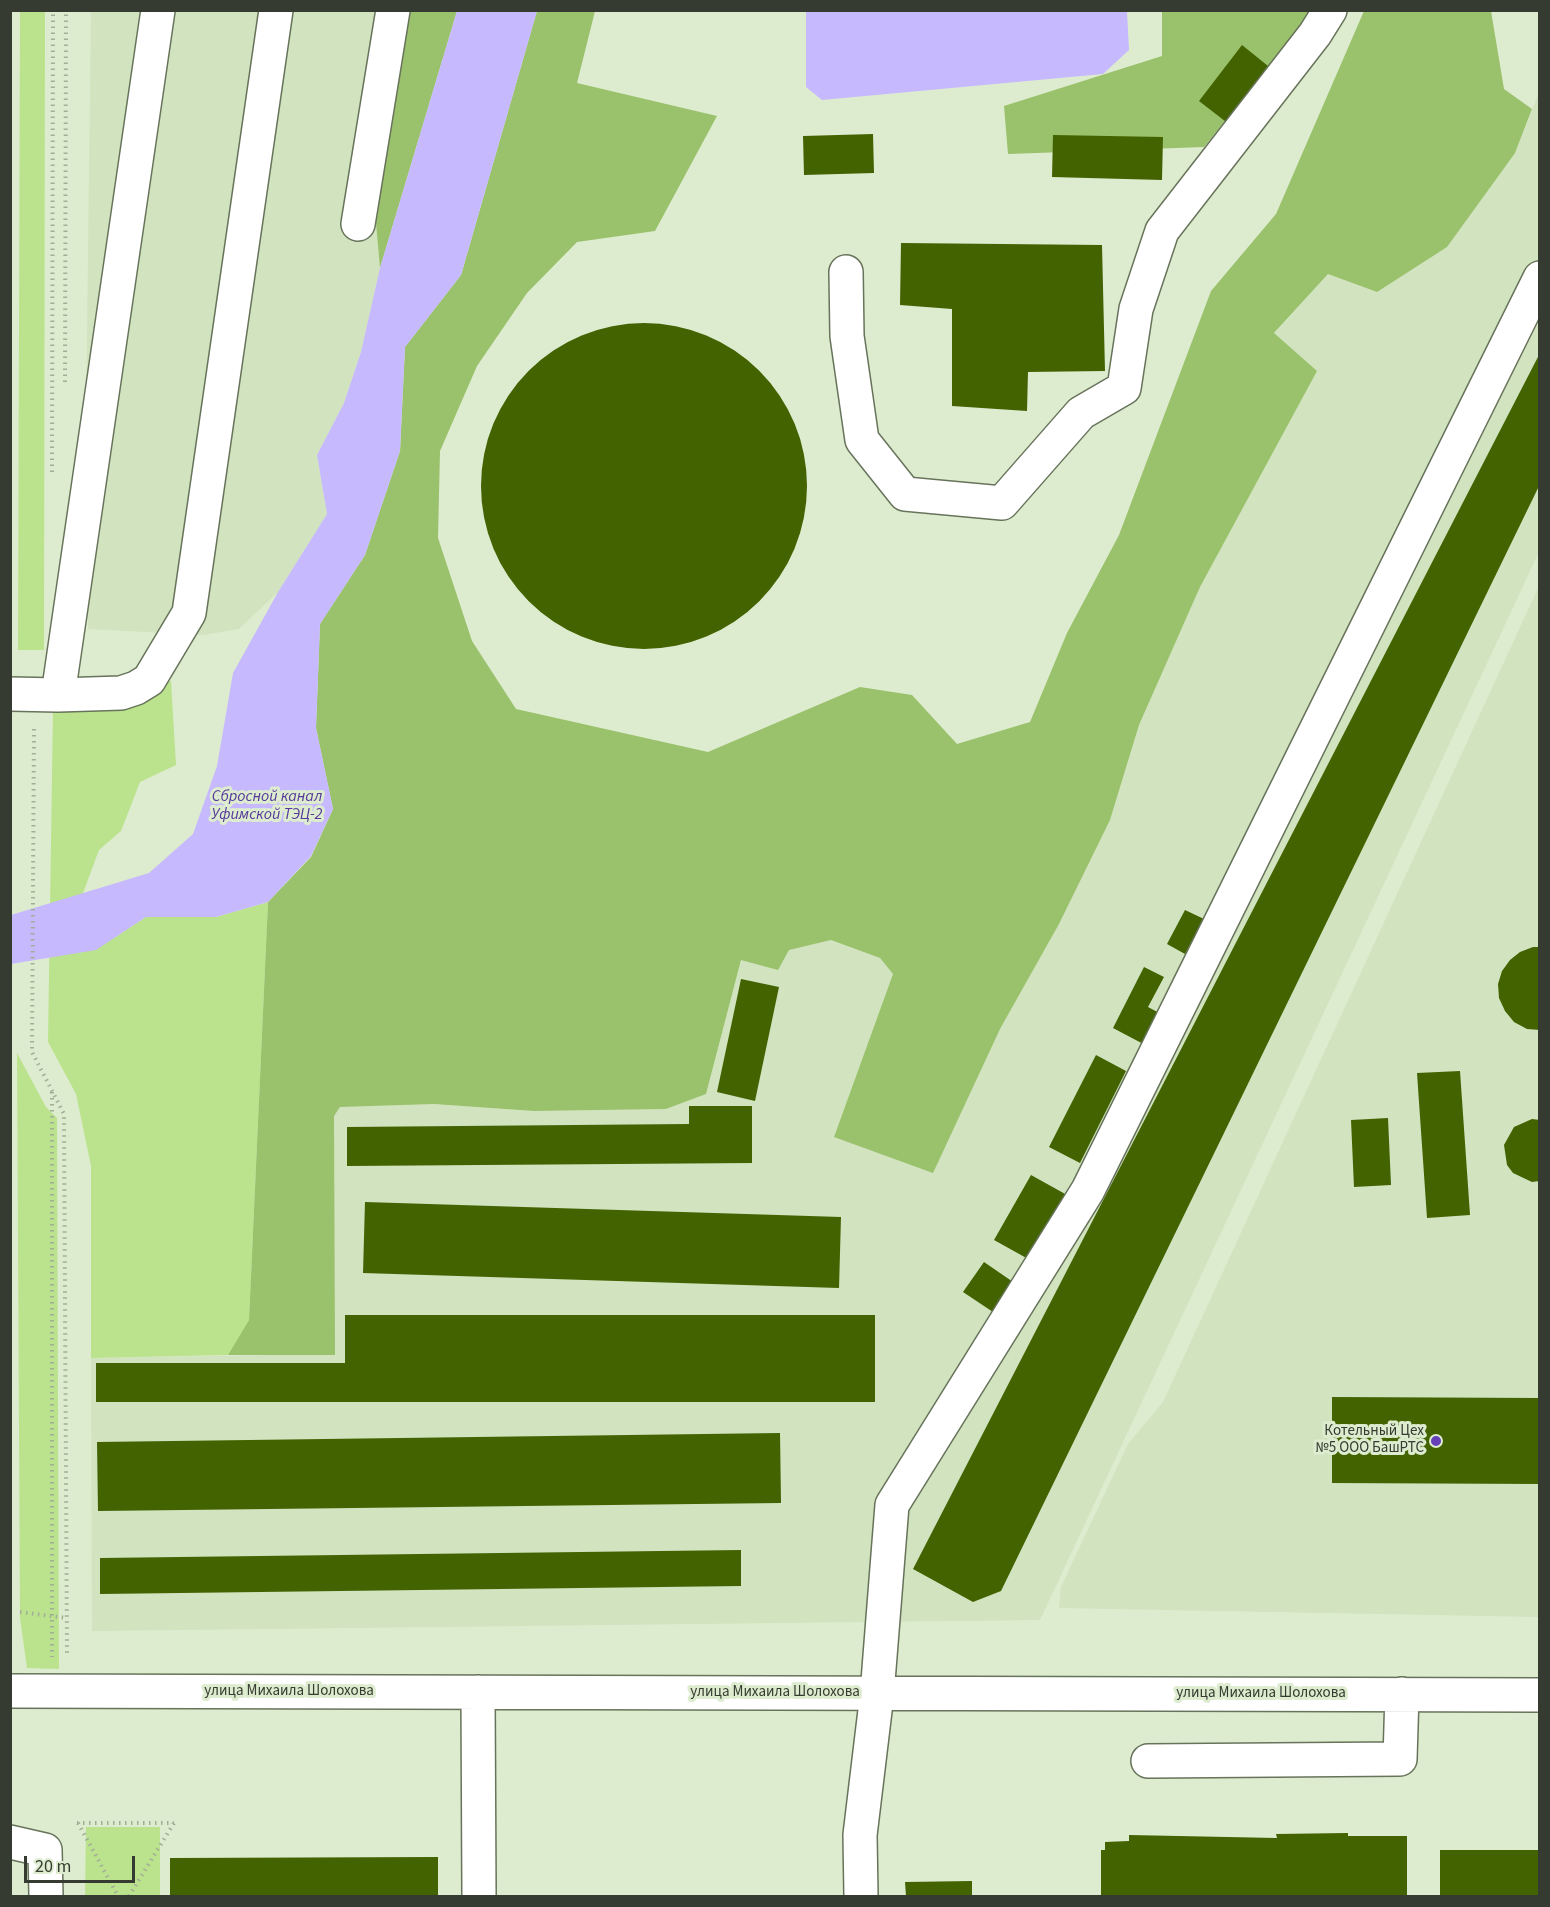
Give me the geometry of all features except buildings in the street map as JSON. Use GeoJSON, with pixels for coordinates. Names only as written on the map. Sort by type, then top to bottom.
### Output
{"type":"FeatureCollection","features":[{"type":"Feature","properties":{"kind":"street"},"geometry":{"type":"LineString","coordinates":[[158,10],[34,694],[121,693],[136,688],[149,680],[189,613],[276,10]]}},
{"type":"Feature","properties":{"kind":"street"},"geometry":{"type":"LineString","coordinates":[[358,224],[393,10]]}},
{"type":"Feature","properties":{"kind":"street"},"geometry":{"type":"LineString","coordinates":[[846,272],[847,336],[862,440],[905,494],[1002,502],[1081,413],[1124,388],[1136,309],[1162,231],[1315,34],[1330,10]]}},
{"type":"Feature","properties":{"kind":"street"},"geometry":{"type":"LineString","coordinates":[[861,1896],[860,1835],[877,1694],[892,1505],[1088,1190],[1539,278]]}},
{"type":"Feature","properties":{"kind":"street","name":"улица Михаила Шолохова"},"geometry":{"type":"LineString","coordinates":[[10,1691],[59,1678],[478,1692],[1539,1695]]}},
{"type":"Feature","properties":{"kind":"street"},"geometry":{"type":"LineString","coordinates":[[478,1692],[479,1896]]}},
{"type":"Feature","properties":{"kind":"street"},"geometry":{"type":"LineString","coordinates":[[1148,1761],[1400,1759],[1402,1694]]}},
{"type":"Feature","properties":{"kind":"street"},"geometry":{"type":"LineString","coordinates":[[10,1842],[45,1850],[46,1896]]}},
{"type":"Feature","properties":{"kind":"path"},"geometry":{"type":"LineString","coordinates":[[52,476],[53,10]]}},
{"type":"Feature","properties":{"kind":"path"},"geometry":{"type":"LineString","coordinates":[[65,393],[66,10]]}},
{"type":"Feature","properties":{"kind":"path"},"geometry":{"type":"LineString","coordinates":[[34,694],[32,1052],[64,1114],[67,1618],[59,1678]]}},
{"type":"Feature","properties":{"kind":"path"},"geometry":{"type":"LineString","coordinates":[[51,1089],[51,1616],[59,1678]]}},
{"type":"Feature","properties":{"kind":"path"},"geometry":{"type":"LineString","coordinates":[[20,1612],[67,1618]]}},
{"type":"Feature","properties":{"kind":"path"},"geometry":{"type":"LineString","coordinates":[[118,1896],[77,1823],[174,1823],[129,1896]]}},
{"type":"Feature","properties":{"kind":"shaded area"},"geometry":{"type":"Polygon","coordinates":[[[91,11],[383,11],[373,190],[380,268],[361,352],[344,403],[317,455],[327,514],[278,592],[239,629],[203,635],[88,629],[86,418],[91,11]]]}},
{"type":"Feature","properties":{"kind":"shaded area"},"geometry":{"type":"Polygon","coordinates":[[[1539,93],[1539,552],[1040,1620],[92,1631],[91,1358],[334,1354],[334,1115],[340,1107],[434,1104],[534,1111],[666,1109],[706,1094],[741,960],[831,940],[880,958],[893,974],[834,1137],[1000,1029],[1059,924],[1110,820],[1139,725],[1200,587],[1316,371],[1274,334],[1328,274],[1377,292],[1515,153],[1539,93]]]}},
{"type":"Feature","properties":{"kind":"shaded area"},"geometry":{"type":"Polygon","coordinates":[[[1539,586],[1539,1617],[1059,1608],[1061,1587],[1128,1444],[1163,1402],[1539,586]]]}},
{"type":"Feature","properties":{"kind":"green space"},"geometry":{"type":"Polygon","coordinates":[[[20,11],[45,11],[44,650],[18,650],[20,11]]]}},
{"type":"Feature","properties":{"kind":"green space"},"geometry":{"type":"Polygon","coordinates":[[[383,11],[457,11],[380,268],[373,190],[383,11]]]}},
{"type":"Feature","properties":{"kind":"green space"},"geometry":{"type":"Polygon","coordinates":[[[537,11],[595,11],[577,83],[717,116],[655,231],[577,242],[527,293],[477,366],[440,451],[438,538],[472,641],[516,709],[708,752],[860,687],[912,695],[957,744],[1030,722],[1067,633],[1119,535],[1211,291],[1276,214],[1364,11],[1491,11],[1504,89],[1532,109],[1515,153],[1447,247],[1377,292],[1328,274],[1274,333],[1317,371],[1200,587],[1139,725],[1110,820],[1059,924],[1000,1029],[933,1173],[834,1137],[893,974],[880,958],[831,940],[789,950],[778,970],[741,960],[706,1094],[666,1109],[534,1111],[434,1104],[340,1107],[334,1116],[335,1355],[228,1355],[249,1320],[268,902],[311,857],[333,809],[316,728],[320,624],[365,555],[400,451],[405,347],[461,275],[537,11]]]}},
{"type":"Feature","properties":{"kind":"green space"},"geometry":{"type":"Polygon","coordinates":[[[1162,11],[1313,11],[1204,147],[1008,154],[1004,106],[1162,56],[1162,11]]]}},
{"type":"Feature","properties":{"kind":"green space"},"geometry":{"type":"Polygon","coordinates":[[[171,681],[176,765],[140,782],[121,831],[99,850],[83,893],[114,938],[146,917],[216,917],[268,902],[249,1320],[228,1355],[91,1358],[91,1166],[76,1094],[48,1042],[53,708],[117,704],[171,681]]]}},
{"type":"Feature","properties":{"kind":"green space"},"geometry":{"type":"Polygon","coordinates":[[[17,1053],[46,1107],[57,1118],[59,1669],[27,1668],[20,1618],[17,1053]]]}},
{"type":"Feature","properties":{"kind":"green space"},"geometry":{"type":"Polygon","coordinates":[[[86,1827],[160,1827],[160,1896],[85,1896],[86,1827]]]}},
{"type":"Feature","properties":{"kind":"water","name":"Сбросной канал Уфимской ТЭЦ-2"},"geometry":{"type":"Polygon","coordinates":[[[457,11],[537,11],[461,275],[405,347],[400,451],[365,555],[320,624],[316,728],[333,809],[311,856],[268,902],[216,917],[146,917],[96,950],[11,964],[11,915],[149,873],[193,834],[217,766],[233,673],[278,592],[327,514],[317,455],[344,403],[361,352],[380,268],[457,11]]]}},
{"type":"Feature","properties":{"kind":"water"},"geometry":{"type":"Polygon","coordinates":[[[806,11],[1127,11],[1129,50],[1103,74],[822,100],[806,87],[806,11]]]}},
{"type":"Feature","properties":{"kind":"place","name":"Котельный Цех №5 ООО БашРТС"},"geometry":{"type":"Point","coordinates":[1436,1441]}}]}
